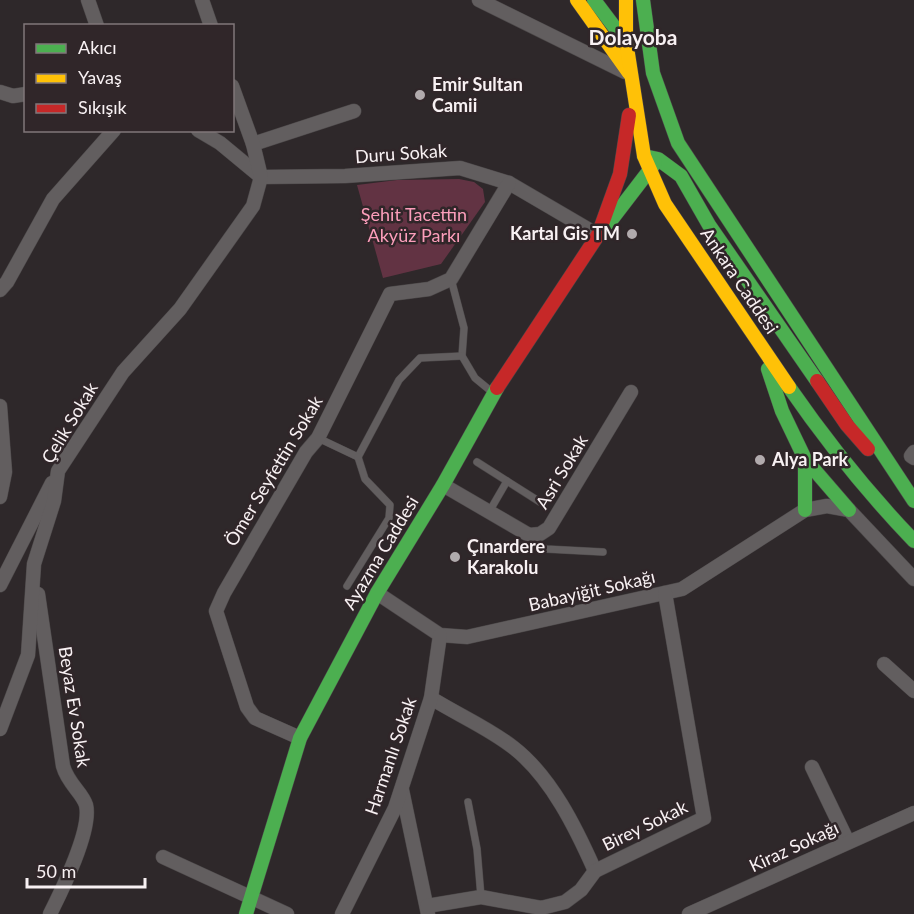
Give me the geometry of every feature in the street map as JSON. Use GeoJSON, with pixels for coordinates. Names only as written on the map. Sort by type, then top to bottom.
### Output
{"type":"FeatureCollection","features":[{"type":"Feature","properties":{"kind":"main road"},"geometry":{"type":"LineString","coordinates":[[577,0],[630,75],[624,156],[614,194],[598,235]]}},
{"type":"Feature","properties":{"kind":"main road"},"geometry":{"type":"LineString","coordinates":[[594,0],[626,41],[639,66],[660,151],[681,176],[709,225],[847,425],[914,501]]}},
{"type":"Feature","properties":{"kind":"main road"},"geometry":{"type":"LineString","coordinates":[[598,235],[644,156],[626,41],[626,0]]}},
{"type":"Feature","properties":{"kind":"main road","name":"Ankara Caddesi"},"geometry":{"type":"LineString","coordinates":[[643,0],[644,39],[668,121],[689,161],[809,338],[914,501]]}},
{"type":"Feature","properties":{"kind":"main road"},"geometry":{"type":"LineString","coordinates":[[598,235],[660,151],[668,121]]}},
{"type":"Feature","properties":{"kind":"main road"},"geometry":{"type":"LineString","coordinates":[[644,156],[660,151]]}},
{"type":"Feature","properties":{"kind":"main road"},"geometry":{"type":"LineString","coordinates":[[660,151],[681,176]]}},
{"type":"Feature","properties":{"kind":"main road","name":"Ankara Caddesi"},"geometry":{"type":"LineString","coordinates":[[660,151],[665,204],[821,434],[875,501],[914,541]]}},
{"type":"Feature","properties":{"kind":"main road"},"geometry":{"type":"LineString","coordinates":[[598,235],[644,199],[654,198],[665,204]]}},
{"type":"Feature","properties":{"kind":"main road","name":"Ayazma Caddesi"},"geometry":{"type":"LineString","coordinates":[[246,914],[300,738],[377,593],[443,485],[493,393],[598,235]]}},
{"type":"Feature","properties":{"kind":"main road"},"geometry":{"type":"LineString","coordinates":[[760,343],[782,411],[805,459],[849,510]]}},
{"type":"Feature","properties":{"kind":"main road"},"geometry":{"type":"LineString","coordinates":[[805,459],[805,510]]}},
{"type":"Feature","properties":{"kind":"street"},"geometry":{"type":"LineString","coordinates":[[88,0],[96,24]]}},
{"type":"Feature","properties":{"kind":"street"},"geometry":{"type":"LineString","coordinates":[[202,0],[210,24]]}},
{"type":"Feature","properties":{"kind":"street"},"geometry":{"type":"LineString","coordinates":[[479,0],[630,75]]}},
{"type":"Feature","properties":{"kind":"street"},"geometry":{"type":"LineString","coordinates":[[0,92],[14,96],[24,94]]}},
{"type":"Feature","properties":{"kind":"street"},"geometry":{"type":"LineString","coordinates":[[234,92],[253,144],[261,177]]}},
{"type":"Feature","properties":{"kind":"street"},"geometry":{"type":"LineString","coordinates":[[253,144],[354,111]]}},
{"type":"Feature","properties":{"kind":"street"},"geometry":{"type":"LineString","coordinates":[[0,290],[7,282],[53,199],[112,132]]}},
{"type":"Feature","properties":{"kind":"street"},"geometry":{"type":"LineString","coordinates":[[201,132],[220,143],[261,177]]}},
{"type":"Feature","properties":{"kind":"street","name":"Duru Sokak"},"geometry":{"type":"LineString","coordinates":[[261,177],[345,176],[460,168],[509,183],[598,235]]}},
{"type":"Feature","properties":{"kind":"street","name":"Çelik Sokak"},"geometry":{"type":"LineString","coordinates":[[0,729],[28,655],[34,564],[54,501],[58,471],[123,372],[180,309],[253,206],[261,177]]}},
{"type":"Feature","properties":{"kind":"street"},"geometry":{"type":"LineString","coordinates":[[451,279],[509,183]]}},
{"type":"Feature","properties":{"kind":"street","name":"Ömer Seyfettin Sokak"},"geometry":{"type":"LineString","coordinates":[[300,738],[255,718],[251,713],[216,611],[224,592],[306,452],[318,438],[390,294],[429,289],[451,279]]}},
{"type":"Feature","properties":{"kind":"street","name":"Asri Sokak"},"geometry":{"type":"LineString","coordinates":[[443,485],[529,535],[549,528],[631,392]]}},
{"type":"Feature","properties":{"kind":"street"},"geometry":{"type":"LineString","coordinates":[[0,406],[5,472],[0,497]]}},
{"type":"Feature","properties":{"kind":"street"},"geometry":{"type":"LineString","coordinates":[[914,452],[911,456],[914,458]]}},
{"type":"Feature","properties":{"kind":"street"},"geometry":{"type":"LineString","coordinates":[[0,585],[58,471]]}},
{"type":"Feature","properties":{"kind":"street"},"geometry":{"type":"LineString","coordinates":[[805,510],[827,506],[849,510],[914,579]]}},
{"type":"Feature","properties":{"kind":"street","name":"Babayiğit Sokağı"},"geometry":{"type":"LineString","coordinates":[[440,635],[467,637],[682,589],[805,510]]}},
{"type":"Feature","properties":{"kind":"street","name":"Beyaz Ev Sokak"},"geometry":{"type":"LineString","coordinates":[[34,564],[63,766],[67,781],[85,802],[88,815],[50,914]]}},
{"type":"Feature","properties":{"kind":"street"},"geometry":{"type":"LineString","coordinates":[[682,589],[695,598]]}},
{"type":"Feature","properties":{"kind":"street"},"geometry":{"type":"LineString","coordinates":[[377,593],[440,635]]}},
{"type":"Feature","properties":{"kind":"street","name":"Birey Sokak"},"geometry":{"type":"LineString","coordinates":[[427,910],[481,897],[541,908],[565,902],[580,890],[595,871],[704,818],[665,593]]}},
{"type":"Feature","properties":{"kind":"street","name":"Harmanlı Sokak"},"geometry":{"type":"LineString","coordinates":[[342,914],[395,808],[431,698],[440,635]]}},
{"type":"Feature","properties":{"kind":"street"},"geometry":{"type":"LineString","coordinates":[[884,664],[914,692]]}},
{"type":"Feature","properties":{"kind":"street"},"geometry":{"type":"LineString","coordinates":[[431,698],[498,736],[532,766],[575,828],[595,871]]}},
{"type":"Feature","properties":{"kind":"street"},"geometry":{"type":"LineString","coordinates":[[812,767],[849,842]]}},
{"type":"Feature","properties":{"kind":"street"},"geometry":{"type":"LineString","coordinates":[[402,786],[427,910]]}},
{"type":"Feature","properties":{"kind":"street","name":"Kiraz Sokağı"},"geometry":{"type":"LineString","coordinates":[[689,914],[914,813]]}},
{"type":"Feature","properties":{"kind":"street"},"geometry":{"type":"LineString","coordinates":[[163,857],[287,914]]}},
{"type":"Feature","properties":{"kind":"lane"},"geometry":{"type":"LineString","coordinates":[[451,279],[464,328],[462,356],[475,378],[493,393]]}},
{"type":"Feature","properties":{"kind":"lane"},"geometry":{"type":"LineString","coordinates":[[347,586],[389,518],[390,505],[365,479],[358,457],[399,380],[420,358],[462,356]]}},
{"type":"Feature","properties":{"kind":"lane"},"geometry":{"type":"LineString","coordinates":[[318,438],[358,457]]}},
{"type":"Feature","properties":{"kind":"lane"},"geometry":{"type":"LineString","coordinates":[[477,462],[540,502]]}},
{"type":"Feature","properties":{"kind":"lane"},"geometry":{"type":"LineString","coordinates":[[489,512],[507,481]]}},
{"type":"Feature","properties":{"kind":"lane"},"geometry":{"type":"LineString","coordinates":[[536,534],[540,545],[546,549],[603,552]]}},
{"type":"Feature","properties":{"kind":"lane"},"geometry":{"type":"LineString","coordinates":[[468,802],[477,849],[481,897]]}},
{"type":"Feature","properties":{"kind":"green space","name":"Şehit Tacettin Akyüz Parkı"},"geometry":{"type":"Polygon","coordinates":[[[459,179],[474,182],[483,189],[485,202],[441,264],[383,278],[357,185],[397,180],[459,179]]]}},
{"type":"Feature","properties":{"kind":"traffic: fast"},"geometry":{"type":"LineString","coordinates":[[594,0],[628,45]]}},
{"type":"Feature","properties":{"kind":"traffic: fast"},"geometry":{"type":"LineString","coordinates":[[643,0],[653,73],[678,143],[914,501]]}},
{"type":"Feature","properties":{"kind":"traffic: fast"},"geometry":{"type":"LineString","coordinates":[[644,156],[658,159],[681,176],[709,225],[817,381]]}},
{"type":"Feature","properties":{"kind":"traffic: fast"},"geometry":{"type":"LineString","coordinates":[[609,223],[655,163]]}},
{"type":"Feature","properties":{"kind":"traffic: fast"},"geometry":{"type":"LineString","coordinates":[[768,369],[782,411],[805,459],[849,510]]}},
{"type":"Feature","properties":{"kind":"traffic: fast"},"geometry":{"type":"LineString","coordinates":[[789,387],[848,467],[914,541]]}},
{"type":"Feature","properties":{"kind":"traffic: fast"},"geometry":{"type":"LineString","coordinates":[[246,914],[300,738],[377,593],[443,485],[497,388]]}},
{"type":"Feature","properties":{"kind":"traffic: fast"},"geometry":{"type":"LineString","coordinates":[[805,459],[805,510]]}},
{"type":"Feature","properties":{"kind":"traffic: slow"},"geometry":{"type":"LineString","coordinates":[[577,0],[629,73]]}},
{"type":"Feature","properties":{"kind":"traffic: slow"},"geometry":{"type":"LineString","coordinates":[[626,0],[626,41],[644,156],[665,204],[789,387]]}},
{"type":"Feature","properties":{"kind":"traffic: jam"},"geometry":{"type":"LineString","coordinates":[[598,235],[620,174],[629,115]]}},
{"type":"Feature","properties":{"kind":"traffic: jam"},"geometry":{"type":"LineString","coordinates":[[497,388],[598,235]]}},
{"type":"Feature","properties":{"kind":"traffic: jam"},"geometry":{"type":"LineString","coordinates":[[817,381],[847,425],[868,449]]}},
{"type":"Feature","properties":{"kind":"place","name":"Emir Sultan Camii"},"geometry":{"type":"Point","coordinates":[420,95]}},
{"type":"Feature","properties":{"kind":"place","name":"Kartal Gis TM"},"geometry":{"type":"Point","coordinates":[632,234]}},
{"type":"Feature","properties":{"kind":"place","name":"Alya Park"},"geometry":{"type":"Point","coordinates":[760,460]}},
{"type":"Feature","properties":{"kind":"place","name":"Çınardere Karakolu"},"geometry":{"type":"Point","coordinates":[455,557]}},
{"type":"Feature","properties":{"kind":"district","name":"Dolayoba"},"geometry":{"type":"Point","coordinates":[633,38]}}]}
